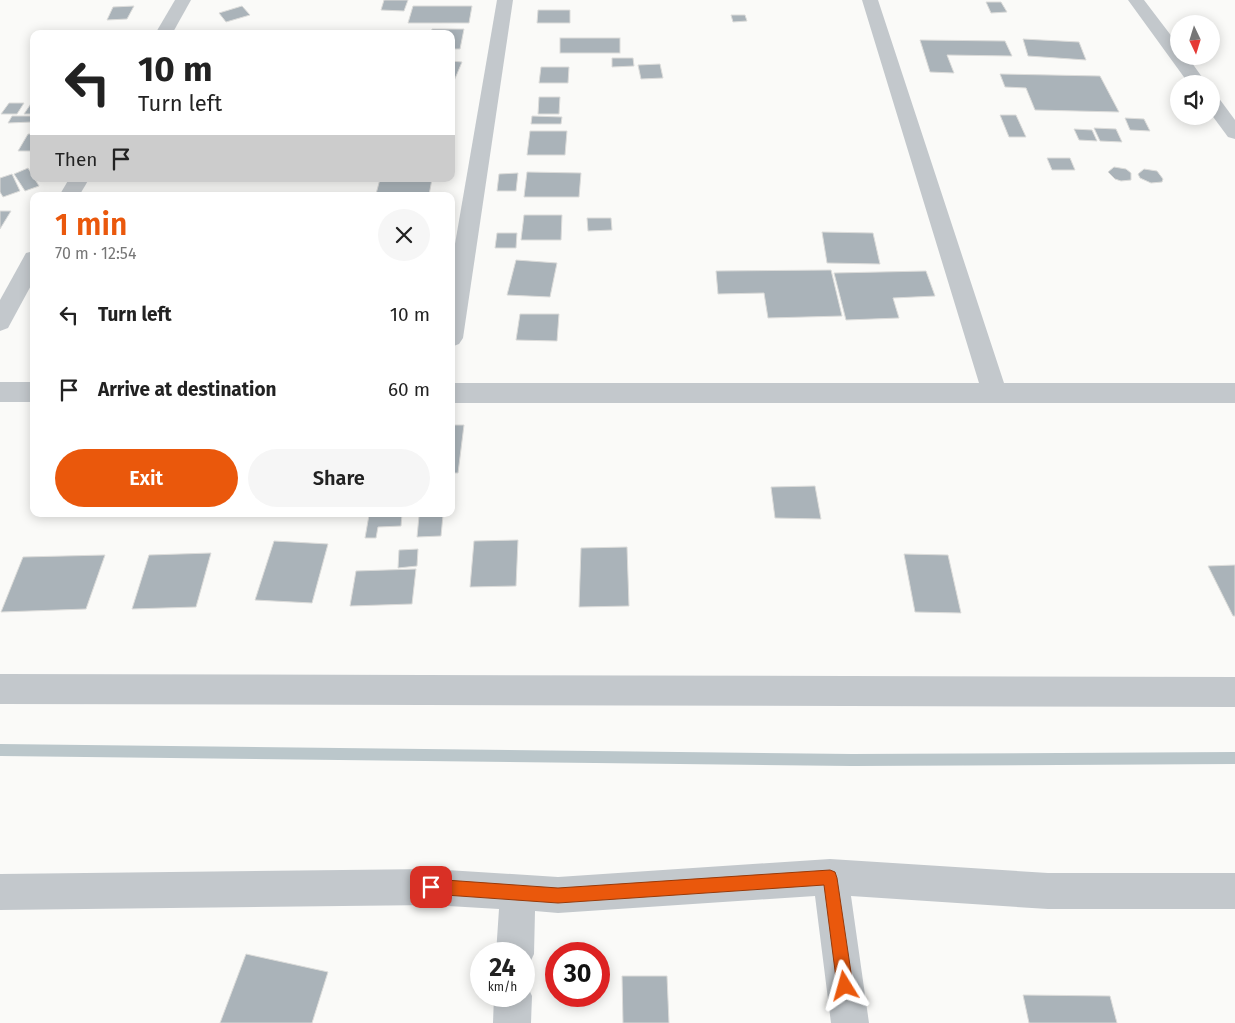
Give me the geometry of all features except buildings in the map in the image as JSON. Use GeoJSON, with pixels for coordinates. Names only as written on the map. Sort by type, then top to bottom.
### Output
{"type":"FeatureCollection","features":[{"type":"Feature","properties":{"kind":"street"},"geometry":{"type":"LineString","coordinates":[[165,30],[183,0]]}},
{"type":"Feature","properties":{"kind":"street"},"geometry":{"type":"LineString","coordinates":[[455,313],[505,0]]}},
{"type":"Feature","properties":{"kind":"street"},"geometry":{"type":"LineString","coordinates":[[870,0],[994,392]]}},
{"type":"Feature","properties":{"kind":"street"},"geometry":{"type":"LineString","coordinates":[[1136,0],[1191,75]]}},
{"type":"Feature","properties":{"kind":"street"},"geometry":{"type":"LineString","coordinates":[[1220,113],[1235,133]]}},
{"type":"Feature","properties":{"kind":"street"},"geometry":{"type":"LineString","coordinates":[[0,322],[30,266]]}},
{"type":"Feature","properties":{"kind":"street"},"geometry":{"type":"LineString","coordinates":[[0,392],[30,392]]}},
{"type":"Feature","properties":{"kind":"street"},"geometry":{"type":"LineString","coordinates":[[455,393],[1235,393]]}},
{"type":"Feature","properties":{"kind":"street"},"geometry":{"type":"LineString","coordinates":[[0,689],[1235,692]]}},
{"type":"Feature","properties":{"kind":"street"},"geometry":{"type":"LineString","coordinates":[[830,878],[850,1023]]}},
{"type":"Feature","properties":{"kind":"street"},"geometry":{"type":"LineString","coordinates":[[0,892],[431,887],[558,896],[830,878],[1048,891],[1235,891]]}},
{"type":"Feature","properties":{"kind":"street"},"geometry":{"type":"LineString","coordinates":[[516,942],[518,893]]}},
{"type":"Feature","properties":{"kind":"street"},"geometry":{"type":"LineString","coordinates":[[512,1023],[513,1007]]}},
{"type":"Feature","properties":{"kind":"waterway"},"geometry":{"type":"LineString","coordinates":[[0,750],[852,760],[1235,758]]}},
{"type":"Feature","properties":{"kind":"route"},"geometry":{"type":"LineString","coordinates":[[431,887],[558,896],[830,878],[845,986]]}}]}
